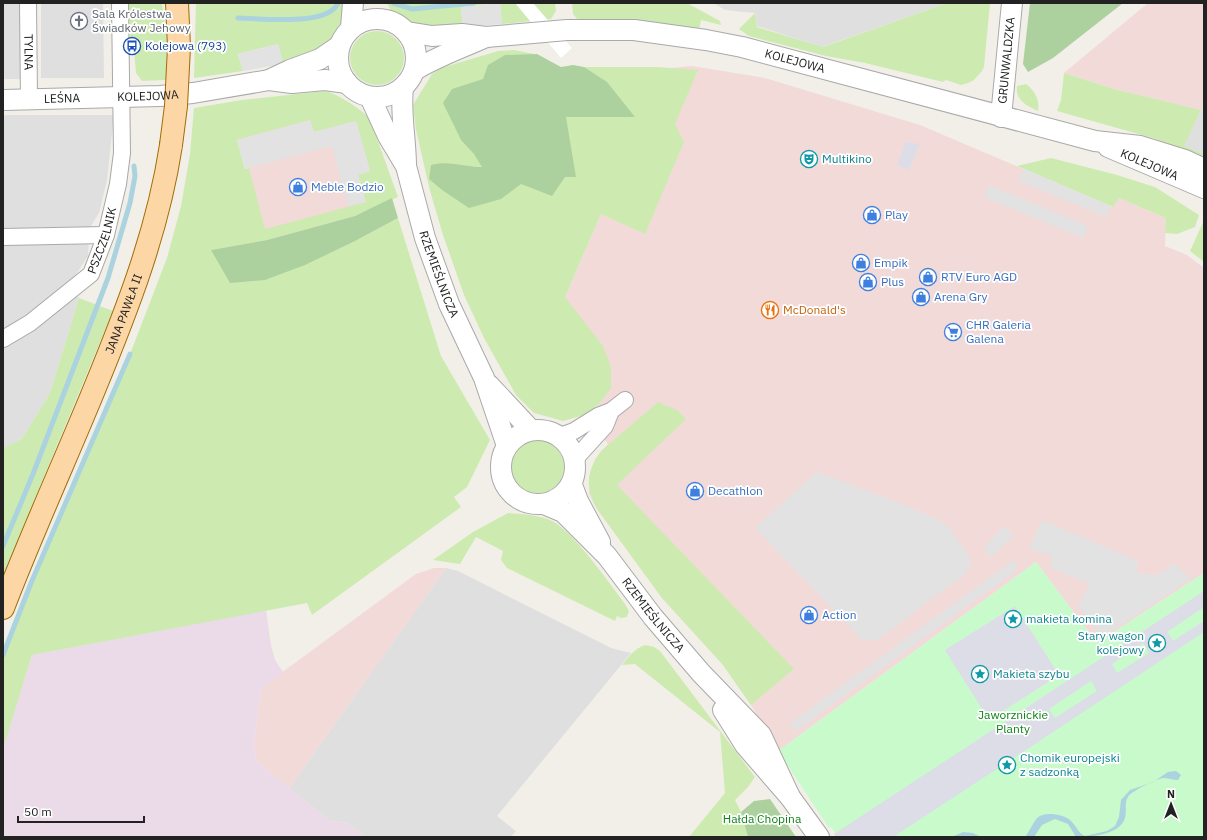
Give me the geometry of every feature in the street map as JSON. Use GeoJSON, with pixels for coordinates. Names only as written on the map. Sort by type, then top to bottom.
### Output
{"type":"FeatureCollection","features":[{"type":"Feature","properties":{"kind":"main road","name":"JANA PAWŁA II"},"geometry":{"type":"LineString","coordinates":[[3,608],[129,305],[154,226],[171,145],[176,106],[179,47],[177,3]]}},
{"type":"Feature","properties":{"kind":"street","name":"TYLNA"},"geometry":{"type":"LineString","coordinates":[[28,3],[29,100]]}},
{"type":"Feature","properties":{"kind":"street","name":"KOLEJOWA"},"geometry":{"type":"LineString","coordinates":[[120,3],[120,98],[193,93],[269,80],[290,70],[320,60],[339,46]]}},
{"type":"Feature","properties":{"kind":"street"},"geometry":{"type":"LineString","coordinates":[[351,28],[353,3]]}},
{"type":"Feature","properties":{"kind":"street"},"geometry":{"type":"LineString","coordinates":[[375,3],[386,20]]}},
{"type":"Feature","properties":{"kind":"street","name":"GRUNWALDZKA"},"geometry":{"type":"LineString","coordinates":[[1001,117],[1012,3]]}},
{"type":"Feature","properties":{"kind":"street"},"geometry":{"type":"LineString","coordinates":[[367,20],[386,20],[398,24],[407,32],[416,50],[415,70],[413,75],[396,93],[383,97],[370,97],[357,92],[347,84],[339,66],[339,46],[345,34],[351,28],[367,20]]}},
{"type":"Feature","properties":{"kind":"street","name":"KOLEJOWA"},"geometry":{"type":"LineString","coordinates":[[407,32],[432,36],[462,34],[486,37],[567,30],[634,30],[706,40],[742,47],[1095,141],[1140,146],[1184,160],[1204,169]]}},
{"type":"Feature","properties":{"kind":"street","name":"KOLEJOWA"},"geometry":{"type":"LineString","coordinates":[[415,70],[435,57],[464,47],[486,37]]}},
{"type":"Feature","properties":{"kind":"street","name":"KOLEJOWA"},"geometry":{"type":"LineString","coordinates":[[269,80],[292,83],[325,80],[347,84]]}},
{"type":"Feature","properties":{"kind":"street","name":"RZEMIEŚLNICZA"},"geometry":{"type":"LineString","coordinates":[[403,87],[402,113],[406,141],[406,166],[425,238],[449,304],[484,378],[494,410],[504,432],[507,446]]}},
{"type":"Feature","properties":{"kind":"street","name":"RZEMIEŚLNICZA"},"geometry":{"type":"LineString","coordinates":[[370,97],[388,136],[406,166]]}},
{"type":"Feature","properties":{"kind":"street","name":"LEŚNA"},"geometry":{"type":"LineString","coordinates":[[3,100],[120,98]]}},
{"type":"Feature","properties":{"kind":"street","name":"PSZCZELNIK"},"geometry":{"type":"LineString","coordinates":[[3,339],[30,323],[91,274],[106,235],[118,184],[122,153],[120,98]]}},
{"type":"Feature","properties":{"kind":"street","name":"KOLEJOWA"},"geometry":{"type":"LineString","coordinates":[[1095,141],[1136,160],[1204,188]]}},
{"type":"Feature","properties":{"kind":"street"},"geometry":{"type":"LineString","coordinates":[[3,237],[106,235]]}},
{"type":"Feature","properties":{"kind":"street","name":"RZEMIEŚLNICZA"},"geometry":{"type":"LineString","coordinates":[[484,378],[531,430]]}},
{"type":"Feature","properties":{"kind":"street"},"geometry":{"type":"LineString","coordinates":[[575,459],[605,426],[612,412],[624,400]]}},
{"type":"Feature","properties":{"kind":"street"},"geometry":{"type":"LineString","coordinates":[[560,436],[574,431],[598,416],[612,412]]}},
{"type":"Feature","properties":{"kind":"street"},"geometry":{"type":"LineString","coordinates":[[531,430],[546,430],[560,436],[568,444],[575,459],[576,472],[572,485],[560,498],[544,504],[530,504],[518,498],[508,489],[502,476],[501,461],[507,446],[518,436],[531,430]]}},
{"type":"Feature","properties":{"kind":"street","name":"RZEMIEŚLNICZA"},"geometry":{"type":"LineString","coordinates":[[572,485],[578,501],[592,523],[607,556]]}},
{"type":"Feature","properties":{"kind":"street","name":"RZEMIEŚLNICZA"},"geometry":{"type":"LineString","coordinates":[[544,504],[562,512],[607,556],[653,616],[701,673],[761,735],[790,797],[819,837]]}},
{"type":"Feature","properties":{"kind":"shaded area"},"geometry":{"type":"Polygon","coordinates":[[[3,3],[21,3],[22,79],[3,79],[3,3]]]}},
{"type":"Feature","properties":{"kind":"shaded area"},"geometry":{"type":"Polygon","coordinates":[[[41,3],[103,3],[104,78],[41,78],[41,3]]]}},
{"type":"Feature","properties":{"kind":"shaded area"},"geometry":{"type":"Polygon","coordinates":[[[500,3],[502,24],[463,27],[461,7],[500,3]]]}},
{"type":"Feature","properties":{"kind":"shaded area"},"geometry":{"type":"Polygon","coordinates":[[[713,3],[947,3],[822,47],[757,26],[755,13],[725,10],[713,3]]]}},
{"type":"Feature","properties":{"kind":"shaded area"},"geometry":{"type":"Polygon","coordinates":[[[1148,3],[1204,3],[1204,111],[1114,89],[1064,73],[1148,3]]]}},
{"type":"Feature","properties":{"kind":"shaded area"},"geometry":{"type":"Polygon","coordinates":[[[278,44],[283,64],[243,71],[238,54],[278,44]]]}},
{"type":"Feature","properties":{"kind":"shaded area"},"geometry":{"type":"Polygon","coordinates":[[[692,66],[765,78],[920,125],[1112,207],[1119,198],[1166,218],[1165,246],[1187,255],[1204,268],[1204,573],[1097,643],[1036,562],[778,751],[751,705],[723,665],[662,598],[597,509],[589,494],[591,471],[595,459],[608,444],[585,415],[599,404],[565,297],[601,214],[670,68],[692,66]]]}},
{"type":"Feature","properties":{"kind":"shaded area"},"geometry":{"type":"Polygon","coordinates":[[[1201,110],[1204,111],[1204,154],[1183,146],[1201,110]]]}},
{"type":"Feature","properties":{"kind":"shaded area"},"geometry":{"type":"Polygon","coordinates":[[[362,113],[392,198],[267,240],[236,123],[362,113]]]}},
{"type":"Feature","properties":{"kind":"shaded area"},"geometry":{"type":"Polygon","coordinates":[[[3,115],[114,115],[107,180],[99,213],[89,229],[3,231],[3,115]]]}},
{"type":"Feature","properties":{"kind":"shaded area"},"geometry":{"type":"Polygon","coordinates":[[[310,120],[314,132],[356,121],[370,171],[358,175],[366,202],[348,206],[332,146],[245,169],[237,140],[310,120]]]}},
{"type":"Feature","properties":{"kind":"shaded area"},"geometry":{"type":"Polygon","coordinates":[[[906,142],[920,144],[909,170],[897,165],[906,142]]]}},
{"type":"Feature","properties":{"kind":"shaded area"},"geometry":{"type":"Polygon","coordinates":[[[1024,169],[1111,206],[1106,217],[1019,181],[1024,169]]]}},
{"type":"Feature","properties":{"kind":"shaded area"},"geometry":{"type":"Polygon","coordinates":[[[989,185],[1088,226],[1083,238],[984,197],[989,185]]]}},
{"type":"Feature","properties":{"kind":"shaded area"},"geometry":{"type":"Polygon","coordinates":[[[89,238],[88,256],[67,288],[26,318],[3,331],[3,243],[89,238]]]}},
{"type":"Feature","properties":{"kind":"shaded area"},"geometry":{"type":"Polygon","coordinates":[[[77,295],[79,298],[50,393],[22,439],[3,448],[3,346],[77,295]]]}},
{"type":"Feature","properties":{"kind":"shaded area"},"geometry":{"type":"Polygon","coordinates":[[[817,472],[900,503],[939,520],[948,527],[970,557],[970,566],[966,573],[877,640],[862,640],[755,528],[817,472]]]}},
{"type":"Feature","properties":{"kind":"shaded area"},"geometry":{"type":"Polygon","coordinates":[[[1042,520],[1138,561],[1137,573],[1156,575],[1166,570],[1174,563],[1191,579],[1102,637],[1078,605],[1090,584],[1051,568],[1052,556],[1029,549],[1042,520]]]}},
{"type":"Feature","properties":{"kind":"shaded area"},"geometry":{"type":"Polygon","coordinates":[[[1003,526],[1014,535],[991,558],[984,548],[1003,526]]]}},
{"type":"Feature","properties":{"kind":"shaded area"},"geometry":{"type":"Polygon","coordinates":[[[1015,559],[1017,570],[796,731],[789,724],[1015,559]]]}},
{"type":"Feature","properties":{"kind":"shaded area"},"geometry":{"type":"Polygon","coordinates":[[[434,568],[446,568],[289,788],[256,761],[254,745],[261,690],[273,679],[416,574],[434,568]]]}},
{"type":"Feature","properties":{"kind":"shaded area"},"geometry":{"type":"Polygon","coordinates":[[[446,568],[458,571],[611,648],[631,653],[497,816],[516,831],[511,837],[365,837],[348,823],[329,820],[289,788],[446,568]]]}},
{"type":"Feature","properties":{"kind":"shaded area"},"geometry":{"type":"Polygon","coordinates":[[[1204,591],[1204,607],[1167,632],[1173,641],[1204,621],[1204,632],[1032,746],[893,837],[836,837],[834,834],[1204,591]],[[1143,643],[1112,664],[1117,673],[1149,653],[1143,643]],[[1091,681],[1049,709],[1055,718],[1097,691],[1091,681]]]}},
{"type":"Feature","properties":{"kind":"shaded area"},"geometry":{"type":"Polygon","coordinates":[[[1015,606],[1059,675],[989,720],[945,650],[1015,606]]]}},
{"type":"Feature","properties":{"kind":"shaded area"},"geometry":{"type":"Polygon","coordinates":[[[266,610],[271,645],[275,660],[283,672],[261,690],[254,745],[256,761],[329,820],[348,823],[365,837],[3,837],[3,748],[32,655],[266,610]]]}},
{"type":"Feature","properties":{"kind":"green space"},"geometry":{"type":"Polygon","coordinates":[[[128,3],[162,3],[167,39],[166,80],[142,81],[136,73],[134,50],[131,49],[128,3]]]}},
{"type":"Feature","properties":{"kind":"green space"},"geometry":{"type":"Polygon","coordinates":[[[196,3],[345,3],[342,22],[328,45],[283,64],[278,44],[238,54],[243,71],[194,78],[196,3]]]}},
{"type":"Feature","properties":{"kind":"green space"},"geometry":{"type":"Polygon","coordinates":[[[387,3],[500,3],[461,7],[463,27],[411,28],[391,11],[387,3]]]}},
{"type":"Feature","properties":{"kind":"green space"},"geometry":{"type":"Polygon","coordinates":[[[500,3],[555,3],[556,11],[551,19],[502,24],[500,3]]]}},
{"type":"Feature","properties":{"kind":"green space"},"geometry":{"type":"Polygon","coordinates":[[[572,3],[687,3],[720,21],[721,25],[701,20],[699,30],[623,21],[578,20],[573,14],[572,3]]]}},
{"type":"Feature","properties":{"kind":"green space"},"geometry":{"type":"Polygon","coordinates":[[[947,3],[990,3],[984,67],[974,80],[961,85],[946,80],[943,82],[865,63],[826,56],[749,36],[739,29],[755,13],[757,27],[823,47],[947,3]]]}},
{"type":"Feature","properties":{"kind":"green space"},"geometry":{"type":"Polygon","coordinates":[[[1030,3],[1123,3],[1053,58],[1028,72],[1023,64],[1030,3]]]}},
{"type":"Feature","properties":{"kind":"green space"},"geometry":{"type":"Polygon","coordinates":[[[372,31],[382,31],[392,35],[400,43],[404,53],[404,63],[400,73],[392,81],[382,85],[372,85],[362,81],[354,73],[350,63],[350,53],[354,43],[362,35],[372,31]]]}},
{"type":"Feature","properties":{"kind":"green space"},"geometry":{"type":"Polygon","coordinates":[[[514,50],[534,54],[560,68],[588,71],[584,67],[657,67],[698,70],[675,124],[684,142],[645,234],[601,214],[565,297],[603,346],[611,367],[611,388],[599,404],[585,415],[563,421],[534,413],[516,395],[485,340],[464,295],[443,235],[430,191],[416,130],[413,105],[432,74],[441,68],[498,51],[514,50]]]}},
{"type":"Feature","properties":{"kind":"green space"},"geometry":{"type":"Polygon","coordinates":[[[537,54],[561,67],[573,65],[584,67],[607,82],[635,117],[566,117],[576,177],[565,177],[552,196],[521,184],[501,199],[469,208],[442,190],[429,179],[431,165],[450,163],[482,167],[474,154],[461,140],[443,103],[452,89],[483,79],[488,65],[505,55],[537,54]]]}},
{"type":"Feature","properties":{"kind":"green space"},"geometry":{"type":"Polygon","coordinates":[[[1064,73],[1114,89],[1201,110],[1184,146],[1204,154],[1204,158],[1156,139],[1057,111],[1061,100],[1064,73]]]}},
{"type":"Feature","properties":{"kind":"green space"},"geometry":{"type":"Polygon","coordinates":[[[1026,84],[1036,96],[1038,111],[1026,105],[1018,95],[1017,86],[1026,84]]]}},
{"type":"Feature","properties":{"kind":"green space"},"geometry":{"type":"Polygon","coordinates":[[[324,91],[348,102],[370,119],[398,197],[355,216],[267,240],[211,250],[357,240],[398,218],[441,356],[490,440],[467,487],[454,497],[461,507],[312,615],[307,603],[32,655],[3,749],[3,655],[98,426],[122,375],[167,258],[181,206],[190,154],[194,108],[242,100],[324,91]],[[310,120],[237,140],[245,169],[249,168],[265,229],[366,202],[358,175],[370,171],[356,121],[314,132],[310,120]]]}},
{"type":"Feature","properties":{"kind":"green space"},"geometry":{"type":"Polygon","coordinates":[[[1051,158],[1117,175],[1155,187],[1199,215],[1195,227],[1177,234],[1165,233],[1166,218],[1119,198],[1113,207],[1017,166],[1051,158]]]}},
{"type":"Feature","properties":{"kind":"green space"},"geometry":{"type":"Polygon","coordinates":[[[392,198],[398,218],[305,265],[265,280],[230,283],[211,250],[267,240],[355,216],[392,198]]]}},
{"type":"Feature","properties":{"kind":"green space"},"geometry":{"type":"Polygon","coordinates":[[[1204,220],[1204,262],[1190,251],[1204,220]]]}},
{"type":"Feature","properties":{"kind":"green space"},"geometry":{"type":"Polygon","coordinates":[[[79,298],[113,311],[3,575],[3,448],[22,439],[50,393],[79,298]]]}},
{"type":"Feature","properties":{"kind":"green space"},"geometry":{"type":"Polygon","coordinates":[[[658,402],[677,410],[686,419],[617,485],[794,669],[751,705],[723,665],[662,598],[597,509],[590,494],[590,473],[592,466],[601,451],[658,402]]]}},
{"type":"Feature","properties":{"kind":"green space"},"geometry":{"type":"Polygon","coordinates":[[[537,440],[547,442],[556,448],[562,457],[564,467],[562,477],[556,486],[547,492],[537,494],[527,492],[518,486],[512,477],[510,467],[512,457],[518,448],[527,442],[537,440]]]}},
{"type":"Feature","properties":{"kind":"green space"},"geometry":{"type":"Polygon","coordinates":[[[508,513],[540,517],[559,525],[590,558],[625,604],[629,611],[627,617],[621,618],[617,616],[615,621],[507,568],[501,560],[503,551],[476,537],[460,564],[433,560],[473,532],[508,513]]]}},
{"type":"Feature","properties":{"kind":"green space","name":"Jaworznickie Planty"},"geometry":{"type":"Polygon","coordinates":[[[1036,562],[1097,643],[1204,573],[1204,837],[839,837],[831,827],[829,828],[778,751],[1036,562]]]}},
{"type":"Feature","properties":{"kind":"green space"},"geometry":{"type":"Polygon","coordinates":[[[645,645],[654,647],[660,651],[755,777],[748,787],[735,800],[741,812],[748,837],[689,837],[725,793],[720,732],[635,664],[622,665],[629,656],[645,645]]]}},
{"type":"Feature","properties":{"kind":"green space","name":"Hałda Chopina"},"geometry":{"type":"Polygon","coordinates":[[[770,799],[796,837],[748,837],[741,812],[754,801],[770,799]]]}},
{"type":"Feature","properties":{"kind":"water"},"geometry":{"type":"Polygon","coordinates":[[[1176,771],[1181,775],[1178,780],[1163,778],[1155,781],[1168,772],[1176,771]]]}},
{"type":"Feature","properties":{"kind":"water"},"geometry":{"type":"Polygon","coordinates":[[[1149,783],[1128,797],[1126,802],[1125,818],[1122,824],[1111,831],[1104,834],[1076,837],[1068,824],[1055,819],[1042,825],[1034,837],[1025,837],[1037,818],[1049,814],[1067,818],[1085,836],[1107,831],[1115,826],[1119,817],[1121,800],[1130,790],[1149,783]]]}},
{"type":"Feature","properties":{"kind":"water"},"geometry":{"type":"Polygon","coordinates":[[[963,832],[973,833],[981,837],[952,837],[963,832]]]}},
{"type":"Feature","properties":{"kind":"pier"},"geometry":{"type":"Polygon","coordinates":[[[515,3],[533,3],[572,48],[561,58],[515,3]]]}},
{"type":"Feature","properties":{"kind":"waterway"},"geometry":{"type":"LineString","coordinates":[[238,18],[277,20],[308,18],[332,11],[338,3]]}},
{"type":"Feature","properties":{"kind":"waterway"},"geometry":{"type":"LineString","coordinates":[[393,3],[412,9],[474,3]]}},
{"type":"Feature","properties":{"kind":"waterway"},"geometry":{"type":"LineString","coordinates":[[3,546],[33,474],[108,278],[130,203],[135,176],[134,166]]}},
{"type":"Feature","properties":{"kind":"waterway"},"geometry":{"type":"LineString","coordinates":[[3,655],[31,583],[130,354]]}},
{"type":"Feature","properties":{"kind":"place","name":"Sala Królestwa Świadków Jehowy"},"geometry":{"type":"Point","coordinates":[79,21]}},
{"type":"Feature","properties":{"kind":"place","name":"Kolejowa (793)"},"geometry":{"type":"Point","coordinates":[132,46]}},
{"type":"Feature","properties":{"kind":"place","name":"Multikino"},"geometry":{"type":"Point","coordinates":[809,159]}},
{"type":"Feature","properties":{"kind":"place","name":"Meble Bodzio"},"geometry":{"type":"Point","coordinates":[298,187]}},
{"type":"Feature","properties":{"kind":"place","name":"Play"},"geometry":{"type":"Point","coordinates":[872,215]}},
{"type":"Feature","properties":{"kind":"place","name":"Empik"},"geometry":{"type":"Point","coordinates":[861,263]}},
{"type":"Feature","properties":{"kind":"place","name":"RTV Euro AGD"},"geometry":{"type":"Point","coordinates":[928,277]}},
{"type":"Feature","properties":{"kind":"place","name":"Plus"},"geometry":{"type":"Point","coordinates":[868,282]}},
{"type":"Feature","properties":{"kind":"place","name":"Arena Gry"},"geometry":{"type":"Point","coordinates":[921,297]}},
{"type":"Feature","properties":{"kind":"place","name":"McDonald's"},"geometry":{"type":"Point","coordinates":[770,310]}},
{"type":"Feature","properties":{"kind":"place","name":"CHR Galeria Galena"},"geometry":{"type":"Point","coordinates":[953,332]}},
{"type":"Feature","properties":{"kind":"place","name":"Decathlon"},"geometry":{"type":"Point","coordinates":[695,491]}},
{"type":"Feature","properties":{"kind":"place","name":"Action"},"geometry":{"type":"Point","coordinates":[809,615]}},
{"type":"Feature","properties":{"kind":"place","name":"makieta komina"},"geometry":{"type":"Point","coordinates":[1013,619]}},
{"type":"Feature","properties":{"kind":"place","name":"Stary wagon kolejowy"},"geometry":{"type":"Point","coordinates":[1157,643]}},
{"type":"Feature","properties":{"kind":"place","name":"Makieta szybu"},"geometry":{"type":"Point","coordinates":[980,674]}},
{"type":"Feature","properties":{"kind":"place","name":"Chomik europejski z sadzonką"},"geometry":{"type":"Point","coordinates":[1007,765]}}]}
